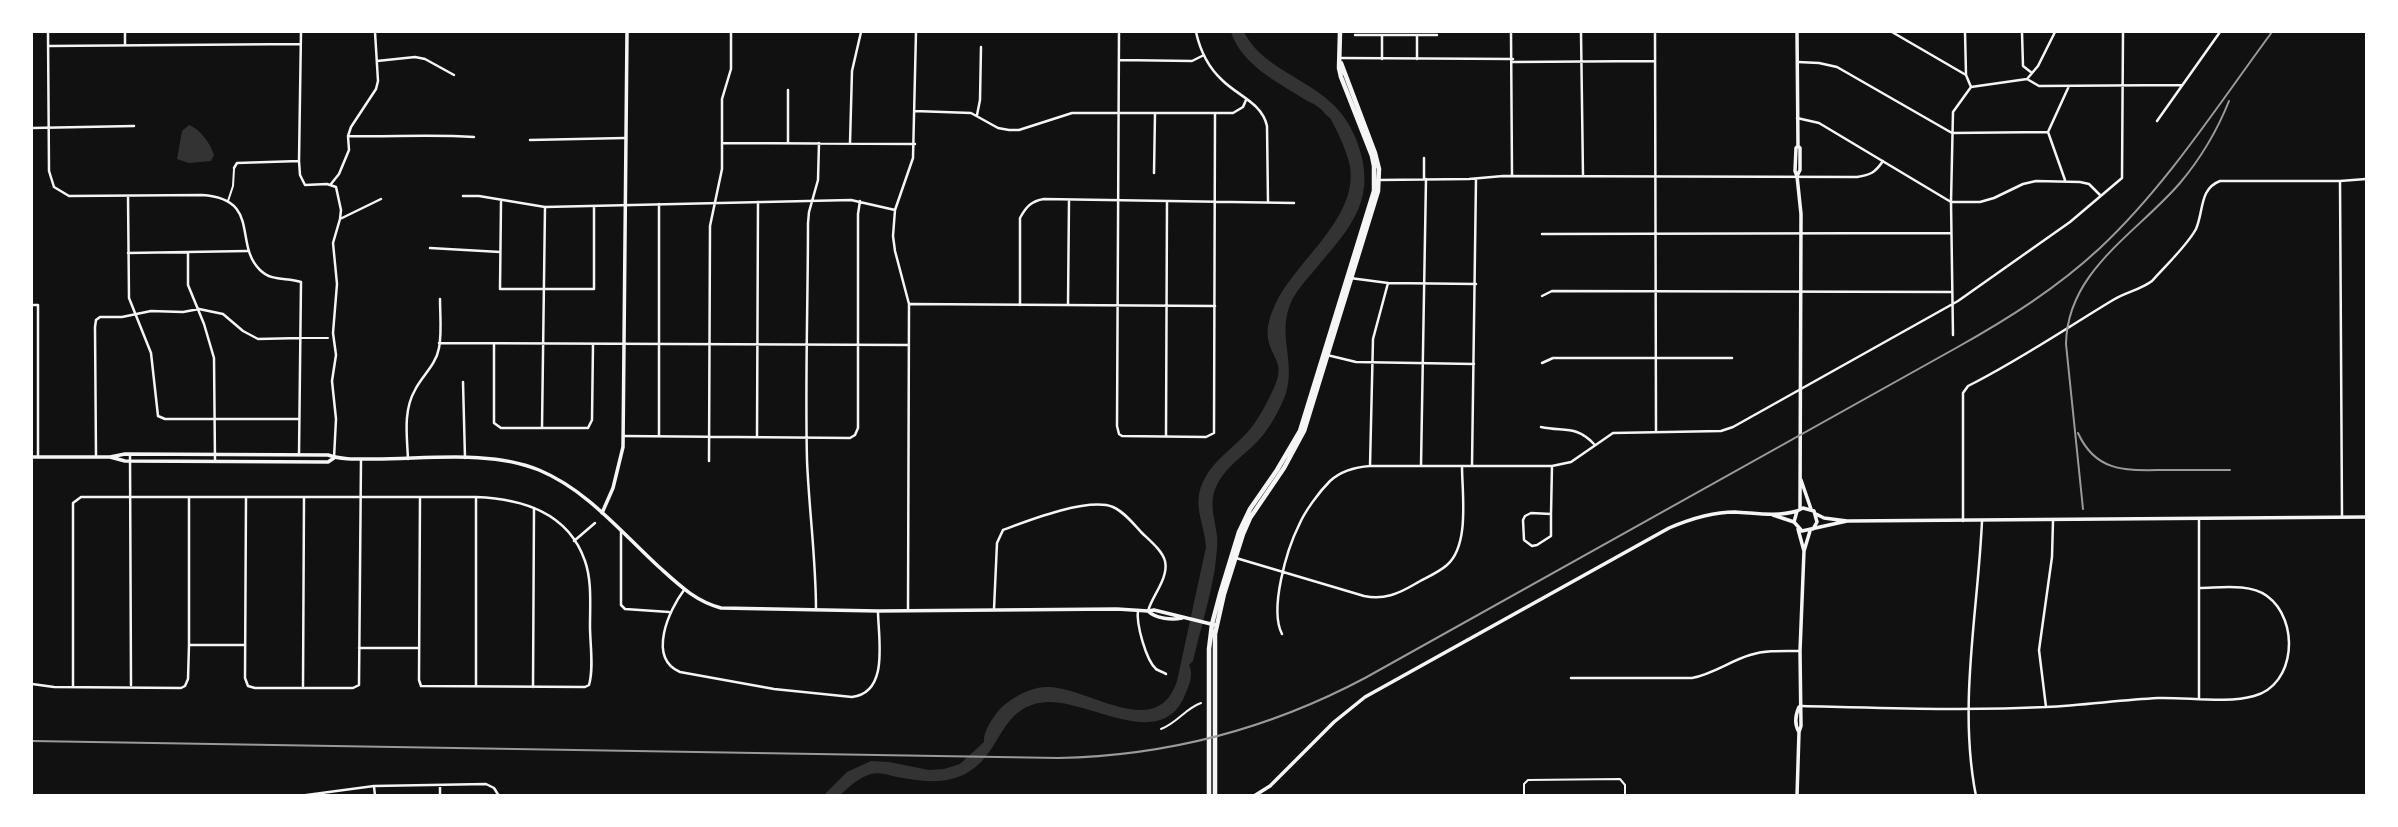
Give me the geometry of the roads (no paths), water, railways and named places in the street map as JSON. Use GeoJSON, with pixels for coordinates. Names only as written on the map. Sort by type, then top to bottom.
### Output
{"type":"FeatureCollection","features":[{"type":"Feature","properties":{"kind":"main road"},"geometry":{"type":"LineString","coordinates":[[1209,796],[1209,649],[1239,532],[1250,509],[1300,431],[1327,354],[1377,180],[1372,156],[1339,68],[1340,32]]}},
{"type":"Feature","properties":{"kind":"main road"},"geometry":{"type":"LineString","coordinates":[[1214,625],[1215,796]]}},
{"type":"Feature","properties":{"kind":"street"},"geometry":{"type":"LineString","coordinates":[[48,32],[49,171],[54,187],[63,194],[202,195],[228,201],[245,225],[248,251],[258,268],[274,279],[301,282],[299,455]]}},
{"type":"Feature","properties":{"kind":"street"},"geometry":{"type":"LineString","coordinates":[[125,32],[125,44]]}},
{"type":"Feature","properties":{"kind":"street"},"geometry":{"type":"LineString","coordinates":[[301,32],[300,175],[305,185],[331,184],[338,191],[340,219],[333,243],[337,284],[333,333],[336,355],[332,391],[336,419],[334,458]]}},
{"type":"Feature","properties":{"kind":"street"},"geometry":{"type":"LineString","coordinates":[[331,184],[349,150],[348,136],[351,127],[376,89],[375,32]]}},
{"type":"Feature","properties":{"kind":"street"},"geometry":{"type":"LineString","coordinates":[[602,513],[617,475],[623,436],[627,32]]}},
{"type":"Feature","properties":{"kind":"street"},"geometry":{"type":"LineString","coordinates":[[709,461],[710,226],[721,181],[722,99],[731,69],[731,32]]}},
{"type":"Feature","properties":{"kind":"street"},"geometry":{"type":"LineString","coordinates":[[850,143],[852,71],[861,32]]}},
{"type":"Feature","properties":{"kind":"street"},"geometry":{"type":"LineString","coordinates":[[908,611],[909,304],[895,251],[895,209],[910,169],[915,144],[916,32]]}},
{"type":"Feature","properties":{"kind":"street"},"geometry":{"type":"LineString","coordinates":[[1119,32],[1119,434],[1212,436],[1215,430],[1215,114]]}},
{"type":"Feature","properties":{"kind":"street"},"geometry":{"type":"LineString","coordinates":[[1196,32],[1204,55],[1222,80],[1260,109],[1265,116],[1268,202]]}},
{"type":"Feature","properties":{"kind":"street"},"geometry":{"type":"LineString","coordinates":[[1511,32],[1512,176]]}},
{"type":"Feature","properties":{"kind":"street"},"geometry":{"type":"LineString","coordinates":[[1581,32],[1583,176]]}},
{"type":"Feature","properties":{"kind":"street"},"geometry":{"type":"LineString","coordinates":[[1655,32],[1656,431]]}},
{"type":"Feature","properties":{"kind":"street"},"geometry":{"type":"LineString","coordinates":[[1794,522],[1798,510],[1800,478],[1797,32]]}},
{"type":"Feature","properties":{"kind":"street"},"geometry":{"type":"LineString","coordinates":[[1892,32],[1966,75]]}},
{"type":"Feature","properties":{"kind":"street"},"geometry":{"type":"LineString","coordinates":[[1965,32],[1966,75],[1972,88]]}},
{"type":"Feature","properties":{"kind":"street"},"geometry":{"type":"LineString","coordinates":[[2022,32],[2023,66],[2033,73]]}},
{"type":"Feature","properties":{"kind":"street"},"geometry":{"type":"LineString","coordinates":[[1953,335],[1951,202],[1954,112],[1972,88],[2026,79],[2033,73],[2055,32]]}},
{"type":"Feature","properties":{"kind":"street"},"geometry":{"type":"LineString","coordinates":[[1282,634],[1277,625],[1278,590],[1299,524],[1329,482],[1343,472],[1370,466],[1552,466],[1571,462],[1613,433],[1726,430],[1952,305],[2070,222],[2122,178],[2123,32]]}},
{"type":"Feature","properties":{"kind":"street"},"geometry":{"type":"LineString","coordinates":[[2157,121],[2220,32]]}},
{"type":"Feature","properties":{"kind":"street"},"geometry":{"type":"LineString","coordinates":[[1355,35],[1437,35]]}},
{"type":"Feature","properties":{"kind":"street"},"geometry":{"type":"LineString","coordinates":[[1382,35],[1382,59]]}},
{"type":"Feature","properties":{"kind":"street"},"geometry":{"type":"LineString","coordinates":[[1417,35],[1417,59]]}},
{"type":"Feature","properties":{"kind":"street"},"geometry":{"type":"LineString","coordinates":[[49,46],[300,44]]}},
{"type":"Feature","properties":{"kind":"street"},"geometry":{"type":"LineString","coordinates":[[977,115],[980,100],[981,47]]}},
{"type":"Feature","properties":{"kind":"street"},"geometry":{"type":"LineString","coordinates":[[1119,60],[1192,61],[1204,55]]}},
{"type":"Feature","properties":{"kind":"street"},"geometry":{"type":"LineString","coordinates":[[377,61],[415,57],[425,59],[454,75]]}},
{"type":"Feature","properties":{"kind":"street"},"geometry":{"type":"LineString","coordinates":[[1340,60],[1655,61]]}},
{"type":"Feature","properties":{"kind":"street"},"geometry":{"type":"LineString","coordinates":[[1798,62],[1837,67],[1952,133],[2048,132]]}},
{"type":"Feature","properties":{"kind":"street"},"geometry":{"type":"LineString","coordinates":[[2026,79],[2039,86],[2182,85]]}},
{"type":"Feature","properties":{"kind":"street"},"geometry":{"type":"LineString","coordinates":[[2066,182],[2048,132],[2068,86]]}},
{"type":"Feature","properties":{"kind":"street"},"geometry":{"type":"LineString","coordinates":[[788,90],[788,143]]}},
{"type":"Feature","properties":{"kind":"street"},"geometry":{"type":"LineString","coordinates":[[915,111],[977,115],[998,128],[1019,130],[1072,113],[1233,113],[1247,100]]}},
{"type":"Feature","properties":{"kind":"street"},"geometry":{"type":"LineString","coordinates":[[1154,173],[1155,114]]}},
{"type":"Feature","properties":{"kind":"street"},"geometry":{"type":"LineString","coordinates":[[1797,118],[1819,123],[1951,202],[1980,202],[2036,181],[2089,184],[2101,195]]}},
{"type":"Feature","properties":{"kind":"street"},"geometry":{"type":"LineString","coordinates":[[32,128],[134,126]]}},
{"type":"Feature","properties":{"kind":"street"},"geometry":{"type":"LineString","coordinates":[[348,136],[474,137]]}},
{"type":"Feature","properties":{"kind":"street"},"geometry":{"type":"LineString","coordinates":[[530,140],[627,138]]}},
{"type":"Feature","properties":{"kind":"street"},"geometry":{"type":"LineString","coordinates":[[723,143],[915,144]]}},
{"type":"Feature","properties":{"kind":"street"},"geometry":{"type":"LineString","coordinates":[[816,610],[816,568],[807,460],[807,345],[808,223],[818,180],[819,143]]}},
{"type":"Feature","properties":{"kind":"street"},"geometry":{"type":"LineString","coordinates":[[1421,466],[1425,283],[1424,158]]}},
{"type":"Feature","properties":{"kind":"street"},"geometry":{"type":"LineString","coordinates":[[234,168],[237,163],[299,160]]}},
{"type":"Feature","properties":{"kind":"street"},"geometry":{"type":"LineString","coordinates":[[1377,180],[1512,176],[1857,177],[1871,175],[1883,161]]}},
{"type":"Feature","properties":{"kind":"street"},"geometry":{"type":"LineString","coordinates":[[1472,466],[1476,179]]}},
{"type":"Feature","properties":{"kind":"street"},"geometry":{"type":"LineString","coordinates":[[1963,521],[1963,393],[1968,386],[2121,295],[2144,287],[2152,281],[2194,232],[2210,185],[2220,181],[2367,179]]}},
{"type":"Feature","properties":{"kind":"street"},"geometry":{"type":"LineString","coordinates":[[2340,181],[2342,518]]}},
{"type":"Feature","properties":{"kind":"street"},"geometry":{"type":"LineString","coordinates":[[128,195],[128,288],[151,353],[158,416],[165,419],[299,419]]}},
{"type":"Feature","properties":{"kind":"street"},"geometry":{"type":"LineString","coordinates":[[463,196],[479,196],[545,207],[626,207],[812,200],[860,201],[895,209]]}},
{"type":"Feature","properties":{"kind":"street"},"geometry":{"type":"LineString","coordinates":[[340,219],[381,199]]}},
{"type":"Feature","properties":{"kind":"street"},"geometry":{"type":"LineString","coordinates":[[1068,305],[1069,200]]}},
{"type":"Feature","properties":{"kind":"street"},"geometry":{"type":"LineString","coordinates":[[1020,305],[1020,218],[1031,202],[1118,200],[1294,203]]}},
{"type":"Feature","properties":{"kind":"street"},"geometry":{"type":"LineString","coordinates":[[501,201],[500,289],[594,289],[594,207]]}},
{"type":"Feature","properties":{"kind":"street"},"geometry":{"type":"LineString","coordinates":[[757,437],[758,201]]}},
{"type":"Feature","properties":{"kind":"street"},"geometry":{"type":"LineString","coordinates":[[623,436],[850,438],[855,435],[858,428],[860,201]]}},
{"type":"Feature","properties":{"kind":"street"},"geometry":{"type":"LineString","coordinates":[[1166,437],[1167,201]]}},
{"type":"Feature","properties":{"kind":"street"},"geometry":{"type":"LineString","coordinates":[[659,204],[659,436]]}},
{"type":"Feature","properties":{"kind":"street"},"geometry":{"type":"LineString","coordinates":[[542,429],[545,207]]}},
{"type":"Feature","properties":{"kind":"street"},"geometry":{"type":"LineString","coordinates":[[1542,233],[1951,233]]}},
{"type":"Feature","properties":{"kind":"street"},"geometry":{"type":"LineString","coordinates":[[430,248],[500,252]]}},
{"type":"Feature","properties":{"kind":"street"},"geometry":{"type":"LineString","coordinates":[[128,253],[248,251]]}},
{"type":"Feature","properties":{"kind":"street"},"geometry":{"type":"LineString","coordinates":[[188,253],[188,285],[199,309],[214,358],[215,461]]}},
{"type":"Feature","properties":{"kind":"street"},"geometry":{"type":"LineString","coordinates":[[1348,278],[1388,283],[1476,284]]}},
{"type":"Feature","properties":{"kind":"street"},"geometry":{"type":"LineString","coordinates":[[1370,466],[1373,339],[1388,283]]}},
{"type":"Feature","properties":{"kind":"street"},"geometry":{"type":"LineString","coordinates":[[1542,296],[1552,291],[1951,292]]}},
{"type":"Feature","properties":{"kind":"street"},"geometry":{"type":"LineString","coordinates":[[408,459],[408,405],[431,367],[439,343],[440,299]]}},
{"type":"Feature","properties":{"kind":"street"},"geometry":{"type":"LineString","coordinates":[[909,304],[1215,306]]}},
{"type":"Feature","properties":{"kind":"street"},"geometry":{"type":"LineString","coordinates":[[32,305],[38,305],[38,457]]}},
{"type":"Feature","properties":{"kind":"street"},"geometry":{"type":"LineString","coordinates":[[96,457],[96,320],[100,317],[146,311],[183,312],[199,309],[223,314],[243,331],[258,339],[300,338]]}},
{"type":"Feature","properties":{"kind":"street"},"geometry":{"type":"LineString","coordinates":[[32,341],[38,341]]}},
{"type":"Feature","properties":{"kind":"street"},"geometry":{"type":"LineString","coordinates":[[439,343],[909,345]]}},
{"type":"Feature","properties":{"kind":"street"},"geometry":{"type":"LineString","coordinates":[[494,344],[494,423],[501,428],[542,429],[588,428],[592,419],[593,344]]}},
{"type":"Feature","properties":{"kind":"street"},"geometry":{"type":"LineString","coordinates":[[1327,354],[1351,361],[1474,364]]}},
{"type":"Feature","properties":{"kind":"street"},"geometry":{"type":"LineString","coordinates":[[1542,363],[1553,358],[1732,358]]}},
{"type":"Feature","properties":{"kind":"street"},"geometry":{"type":"LineString","coordinates":[[463,382],[465,458]]}},
{"type":"Feature","properties":{"kind":"street"},"geometry":{"type":"LineString","coordinates":[[1541,426],[1576,430],[1594,444]]}},
{"type":"Feature","properties":{"kind":"street"},"geometry":{"type":"LineString","coordinates":[[130,454],[131,687]]}},
{"type":"Feature","properties":{"kind":"street"},"geometry":{"type":"LineString","coordinates":[[32,457],[215,454],[510,461],[543,471],[569,486],[602,513],[684,590],[704,603],[721,608],[1148,611],[1152,615],[1174,620],[1182,618],[1214,625]]}},
{"type":"Feature","properties":{"kind":"street"},"geometry":{"type":"LineString","coordinates":[[110,457],[131,461],[328,462],[334,458]]}},
{"type":"Feature","properties":{"kind":"street"},"geometry":{"type":"LineString","coordinates":[[246,497],[245,678],[248,686],[353,688],[359,685],[361,458]]}},
{"type":"Feature","properties":{"kind":"street"},"geometry":{"type":"LineString","coordinates":[[1233,557],[1374,598],[1394,595],[1447,565],[1458,550],[1461,541],[1462,466]]}},
{"type":"Feature","properties":{"kind":"street"},"geometry":{"type":"LineString","coordinates":[[1551,514],[1531,513],[1525,516],[1524,540],[1527,544],[1537,545],[1551,536],[1552,466]]}},
{"type":"Feature","properties":{"kind":"street"},"geometry":{"type":"LineString","coordinates":[[1800,478],[1811,509],[1816,514],[1824,518],[1847,521],[2367,517]]}},
{"type":"Feature","properties":{"kind":"street"},"geometry":{"type":"LineString","coordinates":[[73,687],[74,503],[81,497],[420,497],[476,497],[505,499],[534,508],[555,520],[574,541],[585,562],[590,584],[589,685],[421,686],[420,497]]}},
{"type":"Feature","properties":{"kind":"street"},"geometry":{"type":"LineString","coordinates":[[32,684],[181,688],[186,685],[189,645],[189,497]]}},
{"type":"Feature","properties":{"kind":"street"},"geometry":{"type":"LineString","coordinates":[[303,688],[304,497]]}},
{"type":"Feature","properties":{"kind":"street"},"geometry":{"type":"LineString","coordinates":[[476,497],[476,687]]}},
{"type":"Feature","properties":{"kind":"street"},"geometry":{"type":"LineString","coordinates":[[994,610],[998,543],[1003,530],[1042,514],[1106,505],[1120,511],[1159,551],[1165,561],[1163,578],[1148,611]]}},
{"type":"Feature","properties":{"kind":"street"},"geometry":{"type":"LineString","coordinates":[[533,687],[534,508]]}},
{"type":"Feature","properties":{"kind":"street"},"geometry":{"type":"LineString","coordinates":[[1773,515],[1811,509]]}},
{"type":"Feature","properties":{"kind":"street"},"geometry":{"type":"LineString","coordinates":[[1254,796],[1270,786],[1355,704],[1650,538],[1688,520],[1732,512],[1773,515],[1794,522],[1804,551]]}},
{"type":"Feature","properties":{"kind":"street"},"geometry":{"type":"LineString","coordinates":[[1797,796],[1804,551],[1811,530],[1817,522],[1816,514]]}},
{"type":"Feature","properties":{"kind":"street"},"geometry":{"type":"LineString","coordinates":[[2200,520],[2200,698]]}},
{"type":"Feature","properties":{"kind":"street"},"geometry":{"type":"LineString","coordinates":[[1798,529],[1811,530],[1847,521]]}},
{"type":"Feature","properties":{"kind":"street"},"geometry":{"type":"LineString","coordinates":[[1976,796],[1969,748],[1969,709],[1982,521]]}},
{"type":"Feature","properties":{"kind":"street"},"geometry":{"type":"LineString","coordinates":[[2046,707],[2039,650],[2052,557],[2053,521]]}},
{"type":"Feature","properties":{"kind":"street"},"geometry":{"type":"LineString","coordinates":[[574,541],[595,523]]}},
{"type":"Feature","properties":{"kind":"street"},"geometry":{"type":"LineString","coordinates":[[621,532],[621,605],[625,609],[670,612]]}},
{"type":"Feature","properties":{"kind":"street"},"geometry":{"type":"LineString","coordinates":[[1799,706],[1969,709],[2046,707],[2159,698],[2237,698],[2255,696],[2267,690],[2283,671],[2287,660],[2288,643],[2284,618],[2267,596],[2245,588],[2199,589]]}},
{"type":"Feature","properties":{"kind":"street"},"geometry":{"type":"LineString","coordinates":[[684,590],[666,620],[665,659],[675,670],[774,690],[852,697],[869,690],[876,681],[878,669],[878,611]]}},
{"type":"Feature","properties":{"kind":"street"},"geometry":{"type":"LineString","coordinates":[[1138,611],[1138,624],[1149,659],[1156,669],[1166,674]]}},
{"type":"Feature","properties":{"kind":"street"},"geometry":{"type":"LineString","coordinates":[[189,645],[245,645]]}},
{"type":"Feature","properties":{"kind":"street"},"geometry":{"type":"LineString","coordinates":[[359,648],[419,648]]}},
{"type":"Feature","properties":{"kind":"street"},"geometry":{"type":"LineString","coordinates":[[1571,677],[1692,678],[1707,675],[1747,656],[1765,651],[1800,651]]}},
{"type":"Feature","properties":{"kind":"street"},"geometry":{"type":"LineString","coordinates":[[299,796],[374,786],[486,784],[494,788],[499,796]]}},
{"type":"Feature","properties":{"kind":"street"},"geometry":{"type":"LineString","coordinates":[[439,785],[440,796]]}},
{"type":"Feature","properties":{"kind":"street"},"geometry":{"type":"LineString","coordinates":[[374,786],[374,796]]}},
{"type":"Feature","properties":{"kind":"lane"},"geometry":{"type":"LineString","coordinates":[[228,201],[233,186],[234,168]]}},
{"type":"Feature","properties":{"kind":"lane"},"geometry":{"type":"LineString","coordinates":[[300,338],[328,338]]}},
{"type":"Feature","properties":{"kind":"lane"},"geometry":{"type":"LineString","coordinates":[[1161,729],[1201,703]]}},
{"type":"Feature","properties":{"kind":"lane"},"geometry":{"type":"LineString","coordinates":[[1524,796],[1524,783],[1528,780],[1620,779],[1625,785],[1625,796]]}},
{"type":"Feature","properties":{"kind":"railway"},"geometry":{"type":"LineString","coordinates":[[32,741],[1058,758],[1138,752],[1254,725],[1292,712],[1365,678],[1956,348],[2031,302],[2100,248],[2148,198],[2191,144],[2272,32]]}},
{"type":"Feature","properties":{"kind":"railway"},"geometry":{"type":"LineString","coordinates":[[2083,509],[2066,344],[2069,318],[2078,295],[2091,274],[2163,201],[2195,164],[2214,134],[2229,101]]}},
{"type":"Feature","properties":{"kind":"railway"},"geometry":{"type":"LineString","coordinates":[[2078,433],[2095,457],[2116,467],[2141,470],[2230,470]]}}]}
